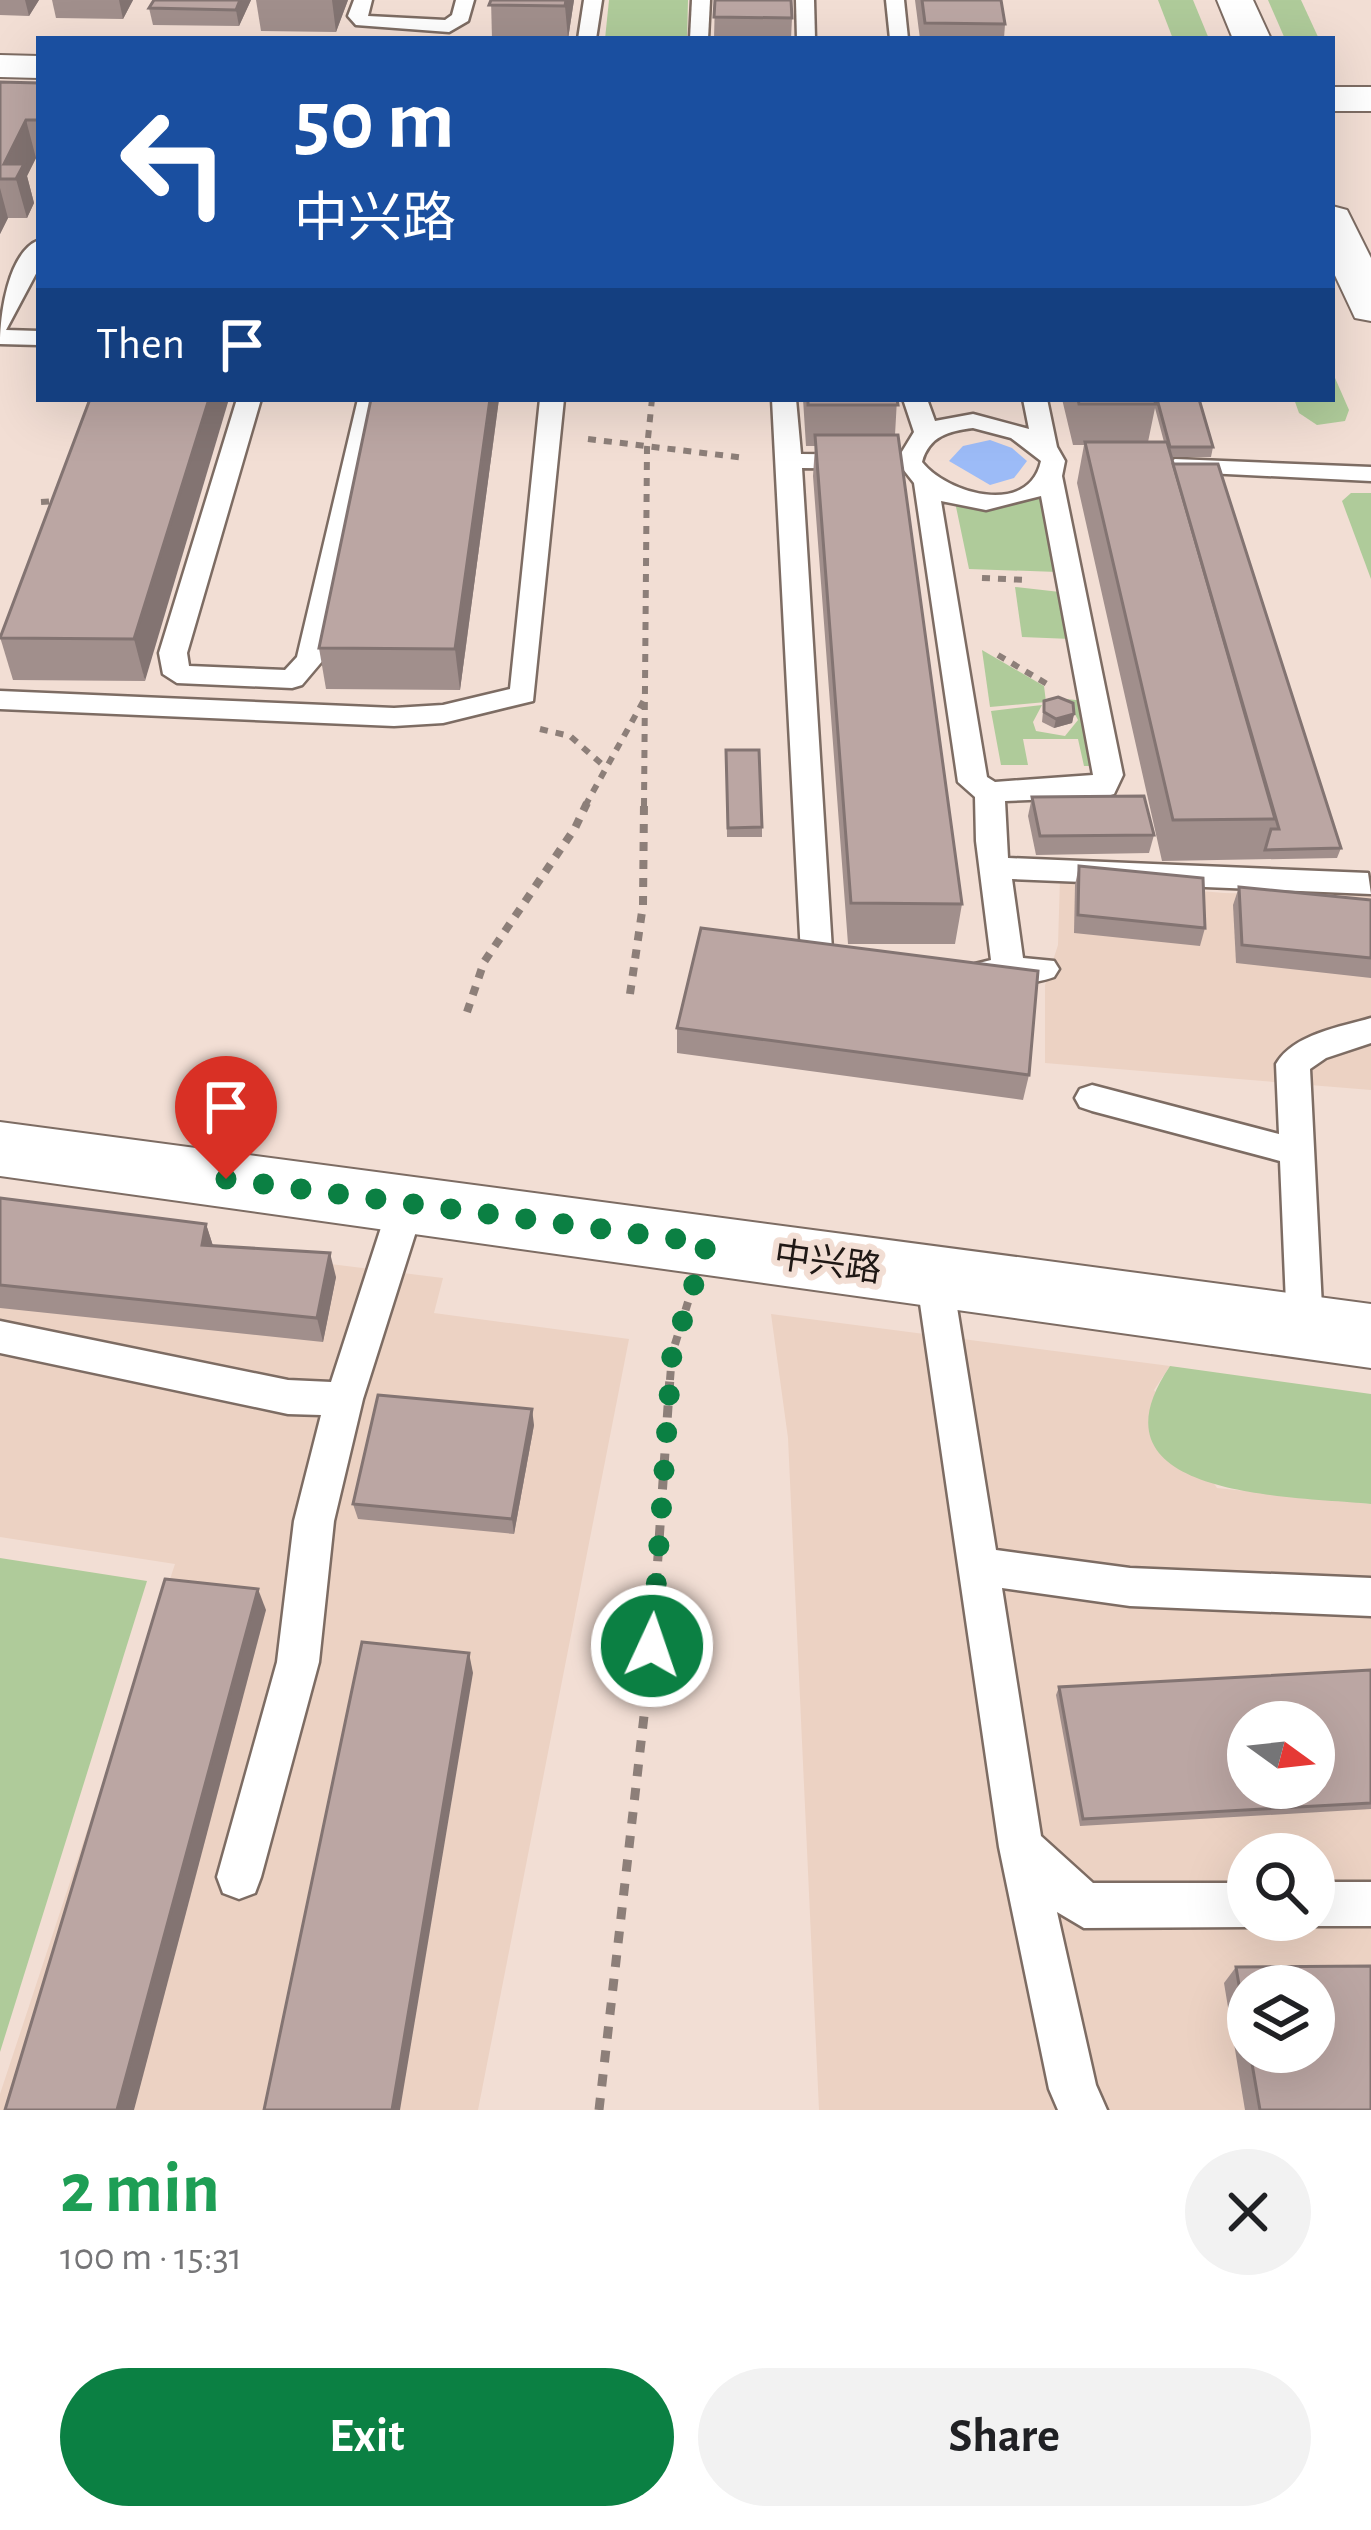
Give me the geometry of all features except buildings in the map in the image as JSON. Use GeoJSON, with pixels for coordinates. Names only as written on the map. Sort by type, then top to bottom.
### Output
{"type":"FeatureCollection","features":[{"type":"Feature","properties":{"kind":"main road"},"geometry":{"type":"LineString","coordinates":[[1234,0],[1251,36]]}},
{"type":"Feature","properties":{"kind":"main road"},"geometry":{"type":"LineString","coordinates":[[0,66],[36,68]]}},
{"type":"Feature","properties":{"kind":"main road"},"geometry":{"type":"LineString","coordinates":[[1335,99],[1371,99]]}},
{"type":"Feature","properties":{"kind":"main road"},"geometry":{"type":"LineString","coordinates":[[1335,226],[1371,308]]}},
{"type":"Feature","properties":{"kind":"main road","name":"中兴路"},"geometry":{"type":"LineString","coordinates":[[0,1149],[1338,1332]]}},
{"type":"Feature","properties":{"kind":"lane"},"geometry":{"type":"LineString","coordinates":[[363,0],[357,16],[363,22],[449,26],[461,16],[465,0]]}},
{"type":"Feature","properties":{"kind":"lane"},"geometry":{"type":"LineString","coordinates":[[587,36],[592,0]]}},
{"type":"Feature","properties":{"kind":"lane"},"geometry":{"type":"LineString","coordinates":[[699,36],[701,0]]}},
{"type":"Feature","properties":{"kind":"lane"},"geometry":{"type":"LineString","coordinates":[[805,0],[806,36]]}},
{"type":"Feature","properties":{"kind":"lane"},"geometry":{"type":"LineString","coordinates":[[896,0],[899,36]]}},
{"type":"Feature","properties":{"kind":"lane"},"geometry":{"type":"LineString","coordinates":[[0,325],[36,252]]}},
{"type":"Feature","properties":{"kind":"lane"},"geometry":{"type":"LineString","coordinates":[[0,337],[36,338]]}},
{"type":"Feature","properties":{"kind":"lane"},"geometry":{"type":"LineString","coordinates":[[248,402],[172,653],[177,674],[292,679],[310,659],[369,402]]}},
{"type":"Feature","properties":{"kind":"lane"},"geometry":{"type":"LineString","coordinates":[[0,700],[394,717],[442,714],[523,695],[552,402]]}},
{"type":"Feature","properties":{"kind":"lane"},"geometry":{"type":"LineString","coordinates":[[784,402],[818,955],[825,961],[869,964]]}},
{"type":"Feature","properties":{"kind":"lane"},"geometry":{"type":"LineString","coordinates":[[916,402],[927,433]]}},
{"type":"Feature","properties":{"kind":"lane"},"geometry":{"type":"LineString","coordinates":[[1036,402],[1055,462],[1070,582],[1108,776],[1104,787],[990,792],[974,782],[940,576],[911,450],[927,433],[952,423],[995,423],[1016,428],[1055,462]]}},
{"type":"Feature","properties":{"kind":"lane"},"geometry":{"type":"LineString","coordinates":[[789,461],[918,473],[952,497],[1000,501],[1039,487],[1055,462]]}},
{"type":"Feature","properties":{"kind":"lane"},"geometry":{"type":"LineString","coordinates":[[1139,465],[1371,474]]}},
{"type":"Feature","properties":{"kind":"lane"},"geometry":{"type":"LineString","coordinates":[[990,792],[1010,973]]}},
{"type":"Feature","properties":{"kind":"lane"},"geometry":{"type":"LineString","coordinates":[[995,868],[1368,884]]}},
{"type":"Feature","properties":{"kind":"lane"},"geometry":{"type":"LineString","coordinates":[[956,970],[1010,973],[1043,969]]}},
{"type":"Feature","properties":{"kind":"lane"},"geometry":{"type":"LineString","coordinates":[[1338,1332],[1297,1152],[1293,1064],[1314,1049],[1371,1030]]}},
{"type":"Feature","properties":{"kind":"lane"},"geometry":{"type":"LineString","coordinates":[[1092,1098],[1297,1152]]}},
{"type":"Feature","properties":{"kind":"lane"},"geometry":{"type":"LineString","coordinates":[[238,1877],[298,1662],[314,1521],[344,1399],[407,1203]]}},
{"type":"Feature","properties":{"kind":"lane"},"geometry":{"type":"LineString","coordinates":[[934,1276],[1021,1847],[1073,2089],[1083,2110]]}},
{"type":"Feature","properties":{"kind":"lane"},"geometry":{"type":"LineString","coordinates":[[0,1337],[288,1397],[344,1399]]}},
{"type":"Feature","properties":{"kind":"lane"},"geometry":{"type":"LineString","coordinates":[[977,1566],[1130,1587],[1371,1597]]}},
{"type":"Feature","properties":{"kind":"lane"},"geometry":{"type":"LineString","coordinates":[[1021,1847],[1084,1906],[1227,1905]]}},
{"type":"Feature","properties":{"kind":"lane"},"geometry":{"type":"LineString","coordinates":[[1335,1904],[1371,1904]]}},
{"type":"Feature","properties":{"kind":"path"},"geometry":{"type":"LineString","coordinates":[[630,994],[643,905],[647,448],[652,402]]}},
{"type":"Feature","properties":{"kind":"path"},"geometry":{"type":"LineString","coordinates":[[549,432],[647,448],[789,461]]}},
{"type":"Feature","properties":{"kind":"path"},"geometry":{"type":"LineString","coordinates":[[41,502],[56,501]]}},
{"type":"Feature","properties":{"kind":"path"},"geometry":{"type":"LineString","coordinates":[[940,576],[1070,582]]}},
{"type":"Feature","properties":{"kind":"path"},"geometry":{"type":"LineString","coordinates":[[952,646],[980,646],[1057,694],[1091,692]]}},
{"type":"Feature","properties":{"kind":"path"},"geometry":{"type":"LineString","coordinates":[[467,1012],[484,962],[575,828],[604,766],[645,699]]}},
{"type":"Feature","properties":{"kind":"path"},"geometry":{"type":"LineString","coordinates":[[598,2110],[652,1646],[672,1354],[707,1243]]}},
{"type":"Feature","properties":{"kind":"shaded area"},"geometry":{"type":"Polygon","coordinates":[[[1060,879],[1224,893],[1371,896],[1371,1090],[1045,1063],[1045,985],[1058,945],[1060,879]]]}},
{"type":"Feature","properties":{"kind":"shaded area"},"geometry":{"type":"Polygon","coordinates":[[[0,1223],[443,1278],[434,1313],[629,1339],[478,2110],[0,2110],[0,2094],[175,1564],[0,1537],[0,1223]]]}},
{"type":"Feature","properties":{"kind":"shaded area"},"geometry":{"type":"Polygon","coordinates":[[[771,1314],[1170,1366],[1154,1390],[1217,1488],[1371,1504],[1371,2110],[819,2110],[788,1438],[771,1314]]]}},
{"type":"Feature","properties":{"kind":"green space"},"geometry":{"type":"Polygon","coordinates":[[[609,0],[688,0],[687,36],[605,36],[609,0]]]}},
{"type":"Feature","properties":{"kind":"green space"},"geometry":{"type":"Polygon","coordinates":[[[1158,0],[1193,0],[1208,36],[1172,36],[1158,0]]]}},
{"type":"Feature","properties":{"kind":"green space"},"geometry":{"type":"Polygon","coordinates":[[[1268,0],[1301,0],[1318,36],[1284,36],[1268,0]]]}},
{"type":"Feature","properties":{"kind":"green space"},"geometry":{"type":"Polygon","coordinates":[[[1335,378],[1349,410],[1345,421],[1317,425],[1299,413],[1295,402],[1335,402],[1335,378]]]}},
{"type":"Feature","properties":{"kind":"green space"},"geometry":{"type":"Polygon","coordinates":[[[1351,493],[1371,493],[1371,579],[1342,501],[1351,493]]]}},
{"type":"Feature","properties":{"kind":"green space"},"geometry":{"type":"Polygon","coordinates":[[[1044,497],[1058,572],[969,569],[955,502],[997,508],[1044,497]]]}},
{"type":"Feature","properties":{"kind":"green space"},"geometry":{"type":"Polygon","coordinates":[[[1015,587],[1060,592],[1071,639],[1022,637],[1015,587]]]}},
{"type":"Feature","properties":{"kind":"green space"},"geometry":{"type":"Polygon","coordinates":[[[982,650],[1044,686],[1046,702],[990,707],[982,650]]]}},
{"type":"Feature","properties":{"kind":"green space"},"geometry":{"type":"Polygon","coordinates":[[[1067,699],[1084,701],[1100,766],[1084,766],[1078,739],[1023,739],[1028,765],[1001,765],[991,711],[1042,705],[1033,722],[1036,731],[1065,736],[1078,720],[1067,699]]]}},
{"type":"Feature","properties":{"kind":"green space"},"geometry":{"type":"Polygon","coordinates":[[[1170,1366],[1371,1394],[1371,1504],[1249,1492],[1208,1482],[1173,1466],[1152,1443],[1150,1410],[1170,1366]]]}},
{"type":"Feature","properties":{"kind":"green space"},"geometry":{"type":"Polygon","coordinates":[[[0,1558],[147,1581],[0,2052],[0,1558]]]}},
{"type":"Feature","properties":{"kind":"water"},"geometry":{"type":"Polygon","coordinates":[[[990,440],[1012,448],[1027,461],[1014,478],[990,485],[949,461],[963,446],[990,440]]]}},
{"type":"Feature","properties":{"kind":"route"},"geometry":{"type":"LineString","coordinates":[[226,1179],[707,1243],[672,1354],[652,1646]]}}]}
